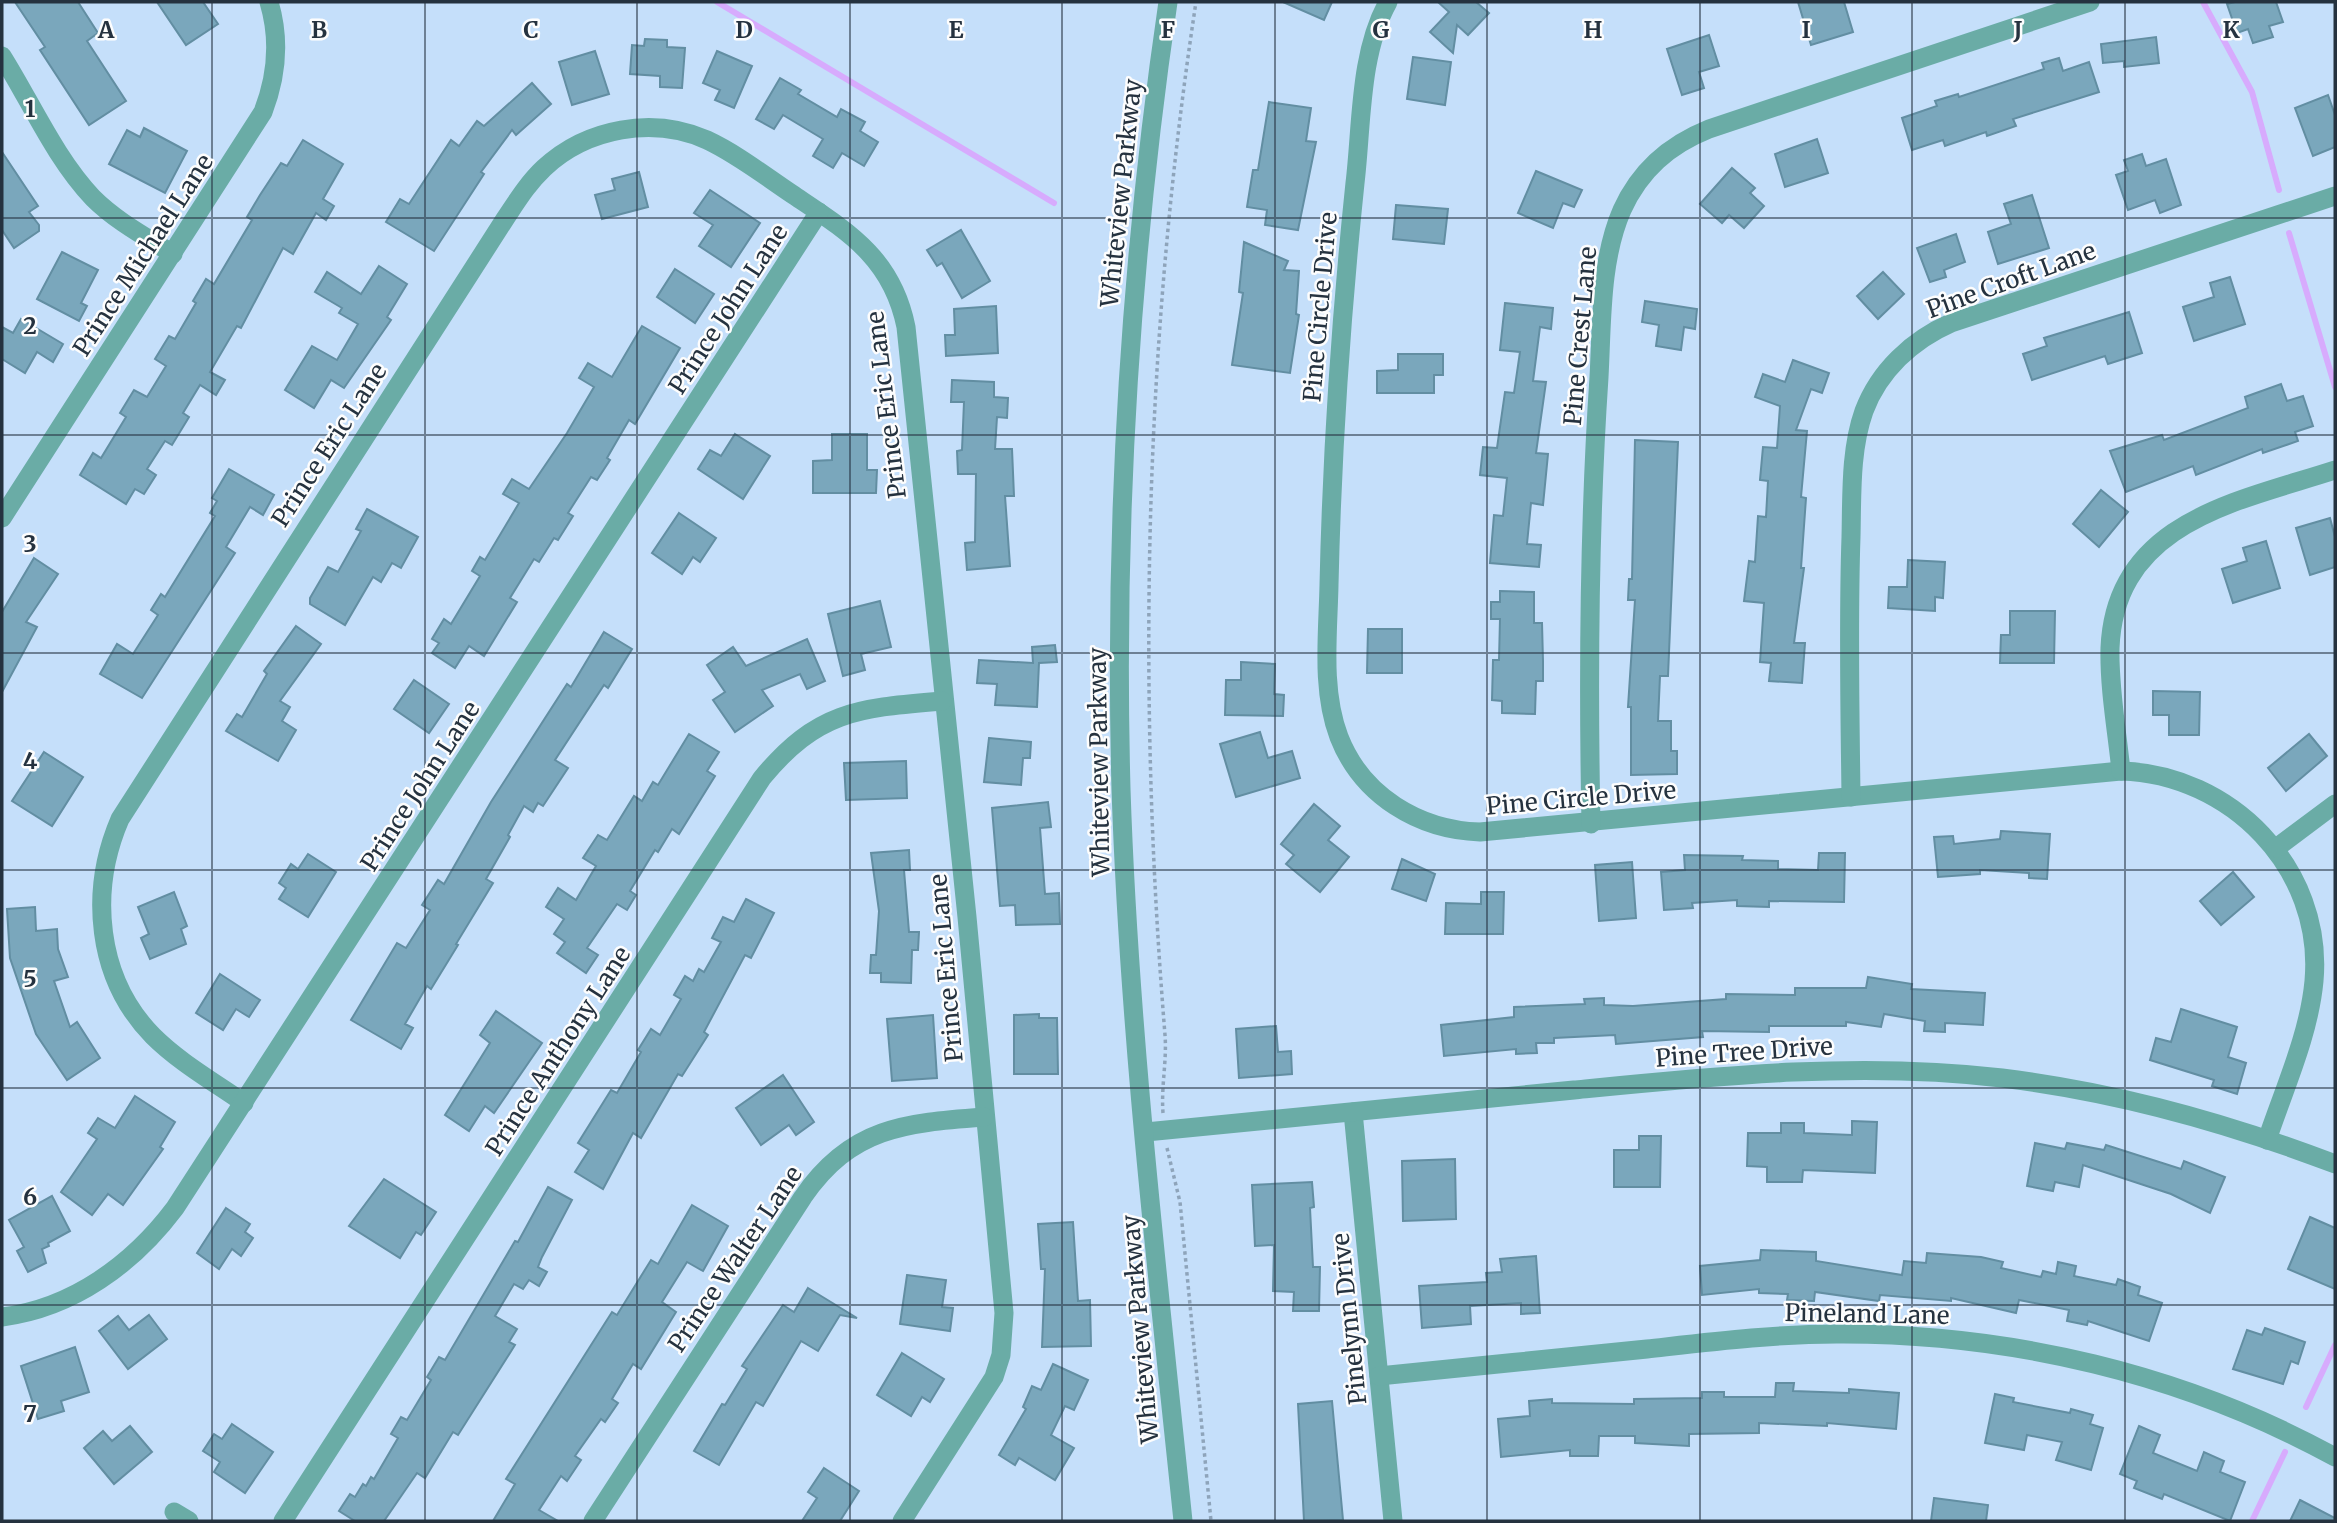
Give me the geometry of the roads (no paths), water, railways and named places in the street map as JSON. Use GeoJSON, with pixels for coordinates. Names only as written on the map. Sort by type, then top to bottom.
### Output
{"type":"FeatureCollection","features":[{"type":"Feature","properties":{"kind":"street","name":"Prince Michael Lane"},"geometry":{"type":"LineString","coordinates":[[5,505],[254,128],[269,97],[276,44],[269,2]]}},
{"type":"Feature","properties":{"kind":"street","name":"Whiteview Parkway"},"geometry":{"type":"LineString","coordinates":[[1168,2],[1136,293],[1122,555],[1120,667],[1124,846],[1132,995],[1183,1521]]}},
{"type":"Feature","properties":{"kind":"street","name":"Pine Circle Drive"},"geometry":{"type":"LineString","coordinates":[[1388,2],[1374,36],[1368,71],[1341,329],[1330,544],[1328,669],[1332,716],[1344,749],[1365,780],[1392,803],[1426,822],[1448,829],[1480,832],[1591,824],[2121,771],[2166,777],[2206,792],[2239,813],[2276,848],[2289,868],[2302,902],[2313,948],[2314,978],[2305,1027],[2267,1140]]}},
{"type":"Feature","properties":{"kind":"street","name":"Pine Crest Lane"},"geometry":{"type":"LineString","coordinates":[[1591,824],[1590,575],[1601,345],[1611,244],[1623,209],[1636,183],[1670,149],[1709,129],[2090,2]]}},
{"type":"Feature","properties":{"kind":"street"},"geometry":{"type":"LineString","coordinates":[[2,56],[67,162],[92,196],[118,218],[173,254]]}},
{"type":"Feature","properties":{"kind":"street","name":"Prince Eric Lane"},"geometry":{"type":"LineString","coordinates":[[244,1103],[162,1045],[140,1021],[124,995],[103,932],[101,898],[107,851],[131,800],[505,219],[537,175],[568,150],[608,133],[648,128],[678,131],[714,144],[849,232],[874,257],[891,281],[903,314],[967,917],[984,1117],[1003,1293],[1001,1355],[981,1402],[902,1521]]}},
{"type":"Feature","properties":{"kind":"street","name":"Pine Croft Lane"},"geometry":{"type":"LineString","coordinates":[[1851,797],[1849,638],[1854,472],[1864,412],[1884,374],[1916,343],[1951,323],[2335,196]]}},
{"type":"Feature","properties":{"kind":"street","name":"Prince John Lane"},"geometry":{"type":"LineString","coordinates":[[2,1317],[41,1309],[74,1296],[140,1249],[175,1208],[820,212]]}},
{"type":"Feature","properties":{"kind":"street"},"geometry":{"type":"LineString","coordinates":[[2121,771],[2110,647],[2121,597],[2140,564],[2176,528],[2200,516],[2335,470]]}},
{"type":"Feature","properties":{"kind":"street","name":"Prince Anthony Lane"},"geometry":{"type":"LineString","coordinates":[[283,1521],[762,778],[799,739],[839,716],[877,707],[942,701]]}},
{"type":"Feature","properties":{"kind":"street"},"geometry":{"type":"LineString","coordinates":[[2276,848],[2335,804]]}},
{"type":"Feature","properties":{"kind":"street","name":"Pine Tree Drive"},"geometry":{"type":"LineString","coordinates":[[1146,1132],[1750,1074],[1883,1070],[2000,1078],[2091,1091],[2171,1110],[2335,1164]]}},
{"type":"Feature","properties":{"kind":"street","name":"Pinelynn Drive"},"geometry":{"type":"LineString","coordinates":[[1353,1112],[1393,1521]]}},
{"type":"Feature","properties":{"kind":"street","name":"Prince Walter Lane"},"geometry":{"type":"LineString","coordinates":[[593,1521],[803,1197],[832,1161],[858,1142],[890,1128],[928,1121],[984,1117]]}},
{"type":"Feature","properties":{"kind":"street","name":"Pineland Lane"},"geometry":{"type":"LineString","coordinates":[[1379,1376],[1778,1336],[1865,1334],[1936,1338],[2044,1353],[2154,1381],[2259,1419],[2335,1457]]}},
{"type":"Feature","properties":{"kind":"waterway"},"geometry":{"type":"LineString","coordinates":[[717,2],[1054,203]]}},
{"type":"Feature","properties":{"kind":"waterway"},"geometry":{"type":"LineString","coordinates":[[2203,2],[2252,92],[2279,190]]}},
{"type":"Feature","properties":{"kind":"waterway"},"geometry":{"type":"LineString","coordinates":[[2289,233],[2335,387]]}},
{"type":"Feature","properties":{"kind":"waterway"},"geometry":{"type":"LineString","coordinates":[[2306,1407],[2335,1345]]}},
{"type":"Feature","properties":{"kind":"waterway"},"geometry":{"type":"LineString","coordinates":[[2252,1521],[2285,1452]]}}]}
